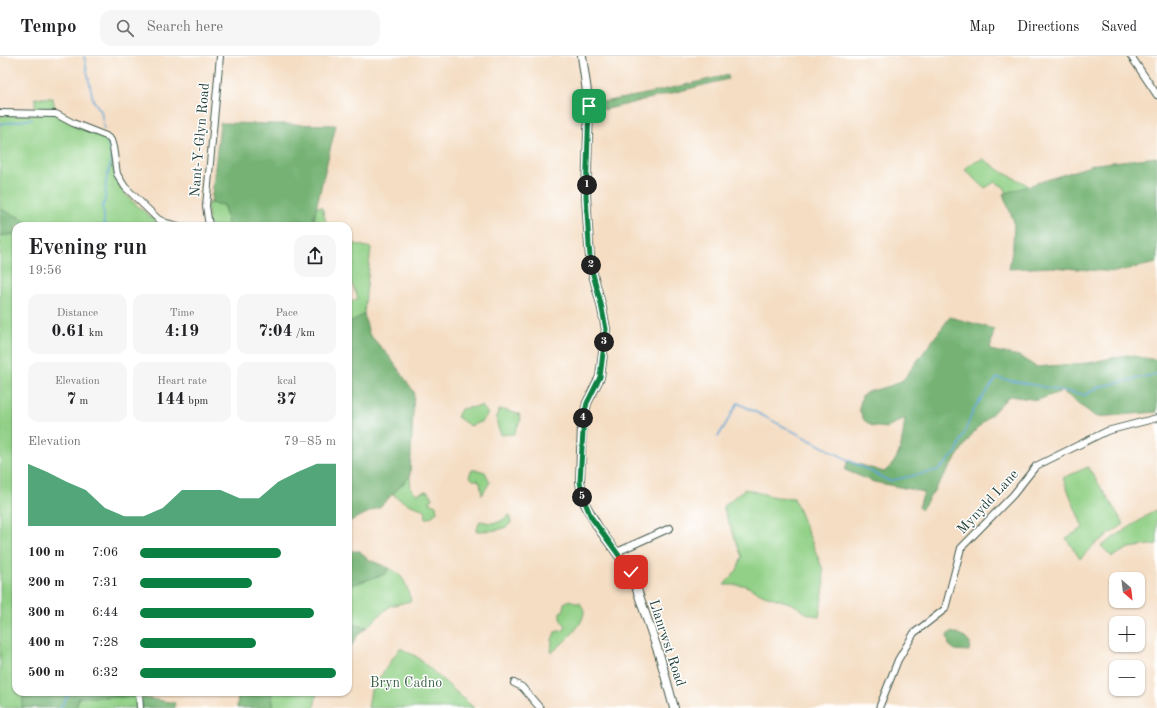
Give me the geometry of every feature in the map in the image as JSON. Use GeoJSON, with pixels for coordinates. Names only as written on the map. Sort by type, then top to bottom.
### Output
{"type":"FeatureCollection","features":[{"type":"Feature","properties":{"kind":"main road","name":"Llanrwst Road"},"geometry":{"type":"LineString","coordinates":[[582,56],[589,106],[586,196],[589,245],[591,267],[606,329],[600,377],[587,403],[584,415],[580,481],[585,504],[599,529],[631,572],[660,657],[674,708]]}},
{"type":"Feature","properties":{"kind":"street","name":"Nant-Y-Glyn Road"},"geometry":{"type":"LineString","coordinates":[[208,222],[206,206],[220,56]]}},
{"type":"Feature","properties":{"kind":"street"},"geometry":{"type":"LineString","coordinates":[[1131,56],[1157,95]]}},
{"type":"Feature","properties":{"kind":"street"},"geometry":{"type":"LineString","coordinates":[[0,113],[56,114],[73,123],[106,136],[111,140],[117,174],[124,187],[158,219],[164,222]]}},
{"type":"Feature","properties":{"kind":"street","name":"Mynydd Lane"},"geometry":{"type":"LineString","coordinates":[[879,708],[898,660],[914,633],[945,609],[961,548],[1013,495],[1036,466],[1107,431],[1157,418]]}},
{"type":"Feature","properties":{"kind":"street"},"geometry":{"type":"LineString","coordinates":[[617,552],[670,528]]}},
{"type":"Feature","properties":{"kind":"street"},"geometry":{"type":"LineString","coordinates":[[514,683],[522,687],[540,708]]}},
{"type":"Feature","properties":{"kind":"street"},"geometry":{"type":"LineString","coordinates":[[139,696],[140,708]]}},
{"type":"Feature","properties":{"kind":"green space"},"geometry":{"type":"Polygon","coordinates":[[[728,75],[728,79],[604,110],[603,107],[598,108],[597,103],[641,95],[728,75]]]}},
{"type":"Feature","properties":{"kind":"green space"},"geometry":{"type":"Polygon","coordinates":[[[35,98],[53,98],[56,114],[111,140],[113,162],[118,183],[125,194],[157,222],[30,222],[0,209],[0,113],[35,114],[35,98]]]}},
{"type":"Feature","properties":{"kind":"green space"},"geometry":{"type":"Polygon","coordinates":[[[220,123],[336,125],[313,222],[227,222],[224,205],[211,203],[220,123]]]}},
{"type":"Feature","properties":{"kind":"green space"},"geometry":{"type":"Polygon","coordinates":[[[1157,157],[1157,263],[1115,272],[1052,267],[1009,269],[1013,245],[1014,222],[1003,194],[1096,164],[1157,157]]]}},
{"type":"Feature","properties":{"kind":"green space"},"geometry":{"type":"Polygon","coordinates":[[[983,159],[1004,173],[1030,186],[1007,193],[1004,187],[995,182],[985,188],[965,170],[970,164],[983,159]]]}},
{"type":"Feature","properties":{"kind":"green space"},"geometry":{"type":"Polygon","coordinates":[[[207,203],[224,205],[227,222],[209,222],[207,203]]]}},
{"type":"Feature","properties":{"kind":"green space"},"geometry":{"type":"Polygon","coordinates":[[[316,207],[322,207],[326,222],[314,222],[316,207]]]}},
{"type":"Feature","properties":{"kind":"green space"},"geometry":{"type":"Polygon","coordinates":[[[0,209],[30,222],[12,222],[12,234],[0,236],[0,209]]]}},
{"type":"Feature","properties":{"kind":"green space"},"geometry":{"type":"Polygon","coordinates":[[[12,234],[12,696],[24,696],[22,708],[0,708],[0,236],[12,234]]]}},
{"type":"Feature","properties":{"kind":"green space"},"geometry":{"type":"Polygon","coordinates":[[[352,243],[371,248],[364,314],[352,322],[352,302],[358,298],[352,285],[352,243]]]}},
{"type":"Feature","properties":{"kind":"green space"},"geometry":{"type":"Polygon","coordinates":[[[364,314],[369,334],[389,356],[414,392],[410,476],[380,507],[352,520],[352,322],[364,314]]]}},
{"type":"Feature","properties":{"kind":"green space"},"geometry":{"type":"Polygon","coordinates":[[[950,317],[994,329],[990,350],[1019,356],[1036,367],[1088,363],[1127,355],[1157,360],[1157,412],[1096,417],[1062,391],[1038,400],[1009,396],[973,433],[921,510],[919,507],[924,492],[874,482],[845,470],[848,461],[884,472],[890,467],[898,455],[905,418],[886,428],[872,426],[864,420],[859,409],[862,396],[867,392],[890,386],[903,380],[950,317]]]}},
{"type":"Feature","properties":{"kind":"green space"},"geometry":{"type":"Polygon","coordinates":[[[482,406],[488,414],[481,422],[470,426],[457,417],[461,409],[482,406]]]}},
{"type":"Feature","properties":{"kind":"green space"},"geometry":{"type":"Polygon","coordinates":[[[500,409],[519,414],[521,419],[514,434],[501,435],[497,425],[498,413],[500,409]]]}},
{"type":"Feature","properties":{"kind":"green space"},"geometry":{"type":"Polygon","coordinates":[[[1088,467],[1124,524],[1095,544],[1080,559],[1066,538],[1083,528],[1063,478],[1088,467]]]}},
{"type":"Feature","properties":{"kind":"green space"},"geometry":{"type":"Polygon","coordinates":[[[472,470],[485,472],[490,482],[482,495],[478,480],[473,480],[469,476],[472,470]]]}},
{"type":"Feature","properties":{"kind":"green space"},"geometry":{"type":"Polygon","coordinates":[[[410,476],[411,489],[417,494],[426,491],[431,494],[433,499],[429,502],[436,505],[437,512],[431,517],[425,519],[426,512],[424,509],[407,503],[393,494],[410,476]]]}},
{"type":"Feature","properties":{"kind":"green space"},"geometry":{"type":"Polygon","coordinates":[[[745,489],[775,497],[794,498],[823,570],[824,587],[819,617],[806,613],[793,604],[764,595],[744,585],[724,585],[737,570],[742,557],[723,507],[745,489]]]}},
{"type":"Feature","properties":{"kind":"green space"},"geometry":{"type":"Polygon","coordinates":[[[1157,509],[1157,544],[1129,548],[1112,557],[1101,546],[1157,509]]]}},
{"type":"Feature","properties":{"kind":"green space"},"geometry":{"type":"Polygon","coordinates":[[[510,515],[511,523],[499,530],[476,531],[480,521],[491,523],[499,522],[510,515]]]}},
{"type":"Feature","properties":{"kind":"green space"},"geometry":{"type":"Polygon","coordinates":[[[352,551],[360,551],[367,559],[389,568],[385,574],[352,585],[352,551]]]}},
{"type":"Feature","properties":{"kind":"green space"},"geometry":{"type":"Polygon","coordinates":[[[389,568],[402,577],[411,601],[390,606],[367,627],[352,625],[352,585],[385,574],[389,568]]]}},
{"type":"Feature","properties":{"kind":"green space"},"geometry":{"type":"Polygon","coordinates":[[[570,600],[580,603],[584,610],[581,622],[572,634],[551,653],[552,640],[555,632],[564,630],[566,626],[560,619],[560,612],[564,610],[564,603],[570,600]]]}},
{"type":"Feature","properties":{"kind":"green space"},"geometry":{"type":"Polygon","coordinates":[[[352,625],[367,627],[357,636],[352,645],[352,625]]]}},
{"type":"Feature","properties":{"kind":"green space"},"geometry":{"type":"Polygon","coordinates":[[[951,632],[962,635],[970,643],[969,651],[955,650],[949,645],[947,635],[951,632]]]}},
{"type":"Feature","properties":{"kind":"green space","name":"Bryn Cadno"},"geometry":{"type":"Polygon","coordinates":[[[400,648],[417,657],[474,708],[368,708],[371,690],[400,648]]]}},
{"type":"Feature","properties":{"kind":"green space"},"geometry":{"type":"Polygon","coordinates":[[[24,696],[139,696],[79,697],[76,708],[22,708],[24,696]]]}},
{"type":"Feature","properties":{"kind":"green space"},"geometry":{"type":"Polygon","coordinates":[[[238,696],[272,696],[274,708],[237,708],[238,696]]]}},
{"type":"Feature","properties":{"kind":"green space"},"geometry":{"type":"Polygon","coordinates":[[[272,696],[316,696],[314,708],[274,708],[272,696]]]}},
{"type":"Feature","properties":{"kind":"green space"},"geometry":{"type":"Polygon","coordinates":[[[79,697],[137,697],[138,708],[76,708],[79,697]]]}},
{"type":"Feature","properties":{"kind":"green space"},"geometry":{"type":"Polygon","coordinates":[[[139,697],[175,703],[174,708],[140,708],[139,697]]]}},
{"type":"Feature","properties":{"kind":"waterway"},"geometry":{"type":"LineString","coordinates":[[84,56],[93,100],[101,111],[104,129]]}},
{"type":"Feature","properties":{"kind":"waterway"},"geometry":{"type":"LineString","coordinates":[[0,124],[32,119]]}},
{"type":"Feature","properties":{"kind":"waterway"},"geometry":{"type":"LineString","coordinates":[[104,222],[104,213],[102,208],[105,200],[106,181],[112,157],[107,140]]}},
{"type":"Feature","properties":{"kind":"waterway"},"geometry":{"type":"LineString","coordinates":[[718,437],[738,403],[889,481],[938,470],[956,453],[975,407],[997,378],[1085,395],[1099,387],[1157,374]]}},
{"type":"Feature","properties":{"kind":"waterway"},"geometry":{"type":"LineString","coordinates":[[60,708],[68,696]]}},
{"type":"Feature","properties":{"kind":"route"},"geometry":{"type":"LineString","coordinates":[[589,106],[586,196],[589,245],[591,267],[606,329],[600,377],[587,403],[582,426],[583,442],[580,481],[582,495],[591,517],[631,572]]}}]}
